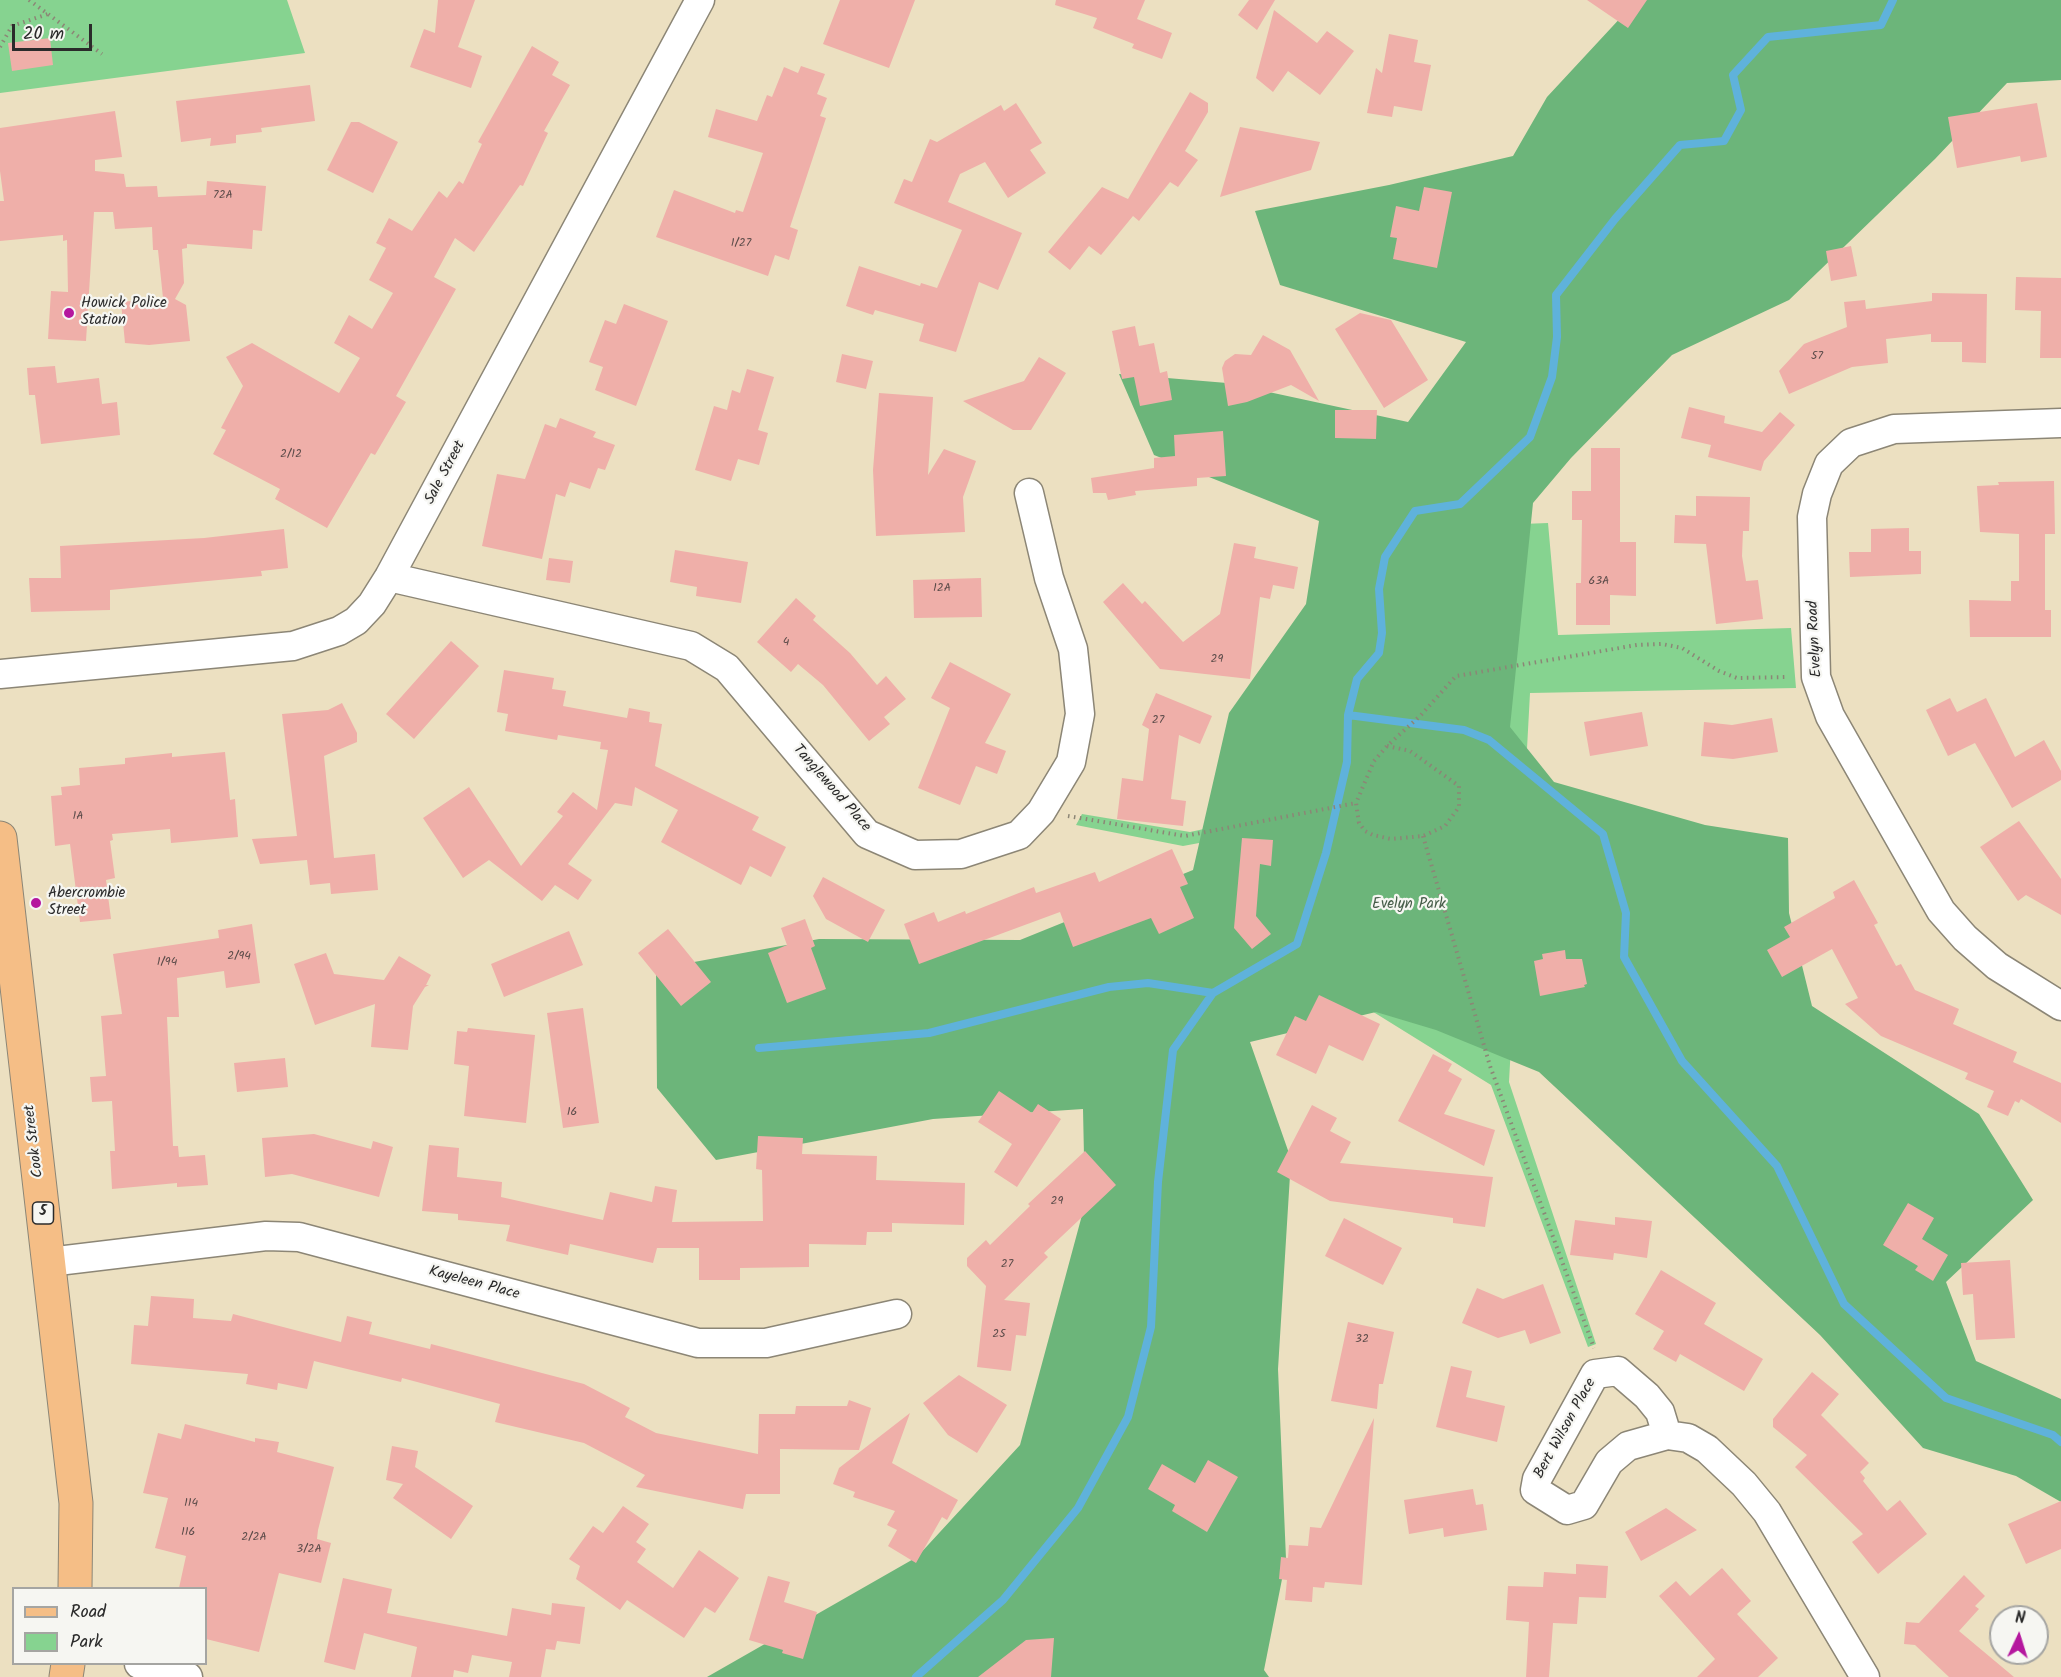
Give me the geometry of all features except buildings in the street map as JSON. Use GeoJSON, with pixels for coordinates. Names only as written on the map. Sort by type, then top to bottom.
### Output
{"type":"FeatureCollection","features":[{"type":"Feature","properties":{"kind":"main road","name":"Cook Street"},"geometry":{"type":"LineString","coordinates":[[0,838],[76,1503],[75,1587]]}},
{"type":"Feature","properties":{"kind":"street","name":"Sale Street"},"geometry":{"type":"LineString","coordinates":[[0,674],[293,646],[339,631],[356,621],[372,604],[389,577],[700,0]]}},
{"type":"Feature","properties":{"kind":"street","name":"Evelyn Road"},"geometry":{"type":"LineString","coordinates":[[2061,423],[1894,429],[1851,443],[1829,464],[1817,494],[1812,517],[1816,677],[1830,716],[1941,911],[1965,938],[1997,966],[2061,1006]]}},
{"type":"Feature","properties":{"kind":"street","name":"Tanglewood Place"},"geometry":{"type":"LineString","coordinates":[[389,577],[690,646],[727,668],[867,834],[915,855],[961,854],[1019,835],[1041,812],[1071,762],[1080,714],[1073,649],[1049,578],[1029,493]]}},
{"type":"Feature","properties":{"kind":"street","name":"Kayeleen Place"},"geometry":{"type":"LineString","coordinates":[[49,1262],[266,1236],[299,1237],[698,1343],[766,1343],[897,1314]]}},
{"type":"Feature","properties":{"kind":"street","name":"Bert Wilson Place"},"geometry":{"type":"LineString","coordinates":[[1618,1371],[1647,1396],[1660,1412],[1667,1435],[1628,1446],[1609,1462],[1584,1505],[1567,1510],[1535,1490],[1537,1479],[1595,1374],[1618,1371]]}},
{"type":"Feature","properties":{"kind":"street"},"geometry":{"type":"LineString","coordinates":[[1667,1435],[1688,1438],[1707,1449],[1744,1484],[1767,1512],[1857,1674]]}},
{"type":"Feature","properties":{"kind":"street"},"geometry":{"type":"LineString","coordinates":[[143,1665],[188,1677]]}},
{"type":"Feature","properties":{"kind":"path"},"geometry":{"type":"LineString","coordinates":[[29,0],[102,54]]}},
{"type":"Feature","properties":{"kind":"path"},"geometry":{"type":"LineString","coordinates":[[0,47],[12,26],[48,14]]}},
{"type":"Feature","properties":{"kind":"path"},"geometry":{"type":"LineString","coordinates":[[1387,746],[1410,751],[1459,786],[1459,807],[1445,826],[1423,836],[1391,839],[1373,835],[1365,831],[1359,823],[1356,803],[1374,761],[1387,746],[1421,715],[1456,676],[1637,645],[1662,644],[1682,648],[1719,671],[1737,678],[1816,677]]}},
{"type":"Feature","properties":{"kind":"path"},"geometry":{"type":"LineString","coordinates":[[1041,812],[1185,836],[1356,803]]}},
{"type":"Feature","properties":{"kind":"path"},"geometry":{"type":"LineString","coordinates":[[1423,836],[1490,1066],[1603,1374]]}},
{"type":"Feature","properties":{"kind":"green space"},"geometry":{"type":"Polygon","coordinates":[[[0,0],[287,0],[305,53],[0,93],[0,0]]]}},
{"type":"Feature","properties":{"kind":"green space"},"geometry":{"type":"Polygon","coordinates":[[[1637,0],[2061,0],[2061,80],[2007,83],[1935,159],[1789,300],[1672,355],[1571,458],[1533,503],[1510,727],[1554,782],[1705,825],[1788,838],[1789,913],[1812,1006],[1979,1114],[2033,1200],[1946,1282],[1976,1361],[2061,1399],[2061,1502],[2016,1476],[1923,1448],[1820,1335],[1539,1072],[1436,1030],[1376,1012],[1250,1042],[1291,1159],[1278,1369],[1286,1559],[1264,1670],[1269,1677],[707,1677],[917,1557],[1020,1445],[1085,1204],[1083,1109],[933,1119],[716,1160],[657,1088],[656,969],[819,939],[1020,940],[1193,870],[1229,713],[1306,604],[1319,521],[1154,455],[1119,374],[1227,383],[1408,422],[1466,342],[1280,285],[1255,211],[1389,185],[1513,156],[1547,97],[1637,0]]]}},
{"type":"Feature","properties":{"kind":"green space","name":"Evelyn Park"},"geometry":{"type":"Polygon","coordinates":[[[1548,523],[1558,635],[1791,628],[1796,688],[1530,693],[1509,1082],[1596,1344],[1588,1347],[1491,1085],[1288,959],[1323,820],[1183,846],[1076,825],[1082,814],[1190,832],[1324,803],[1393,529],[1548,523]]]}},
{"type":"Feature","properties":{"kind":"waterway"},"geometry":{"type":"LineString","coordinates":[[916,1677],[1003,1600],[1078,1508],[1128,1417],[1151,1327],[1158,1182],[1173,1050],[1213,993],[1297,944],[1326,853],[1347,762],[1348,715],[1357,679],[1379,653],[1382,633],[1379,589],[1385,557],[1415,511],[1460,504],[1530,437],[1552,377],[1557,337],[1556,295],[1615,219],[1680,145],[1724,141],[1741,110],[1733,75],[1768,37],[1881,25],[1893,0]]}},
{"type":"Feature","properties":{"kind":"waterway"},"geometry":{"type":"LineString","coordinates":[[1348,715],[1464,730],[1489,740],[1603,834],[1626,913],[1624,957],[1682,1061],[1777,1166],[1844,1304],[1946,1398],[2053,1435],[2061,1442]]}},
{"type":"Feature","properties":{"kind":"waterway"},"geometry":{"type":"LineString","coordinates":[[759,1048],[929,1033],[1109,987],[1148,983],[1213,993]]}},
{"type":"Feature","properties":{"kind":"place","name":"Howick Police Station"},"geometry":{"type":"Point","coordinates":[69,313]}},
{"type":"Feature","properties":{"kind":"place","name":"Abercrombie Street"},"geometry":{"type":"Point","coordinates":[36,903]}}]}
